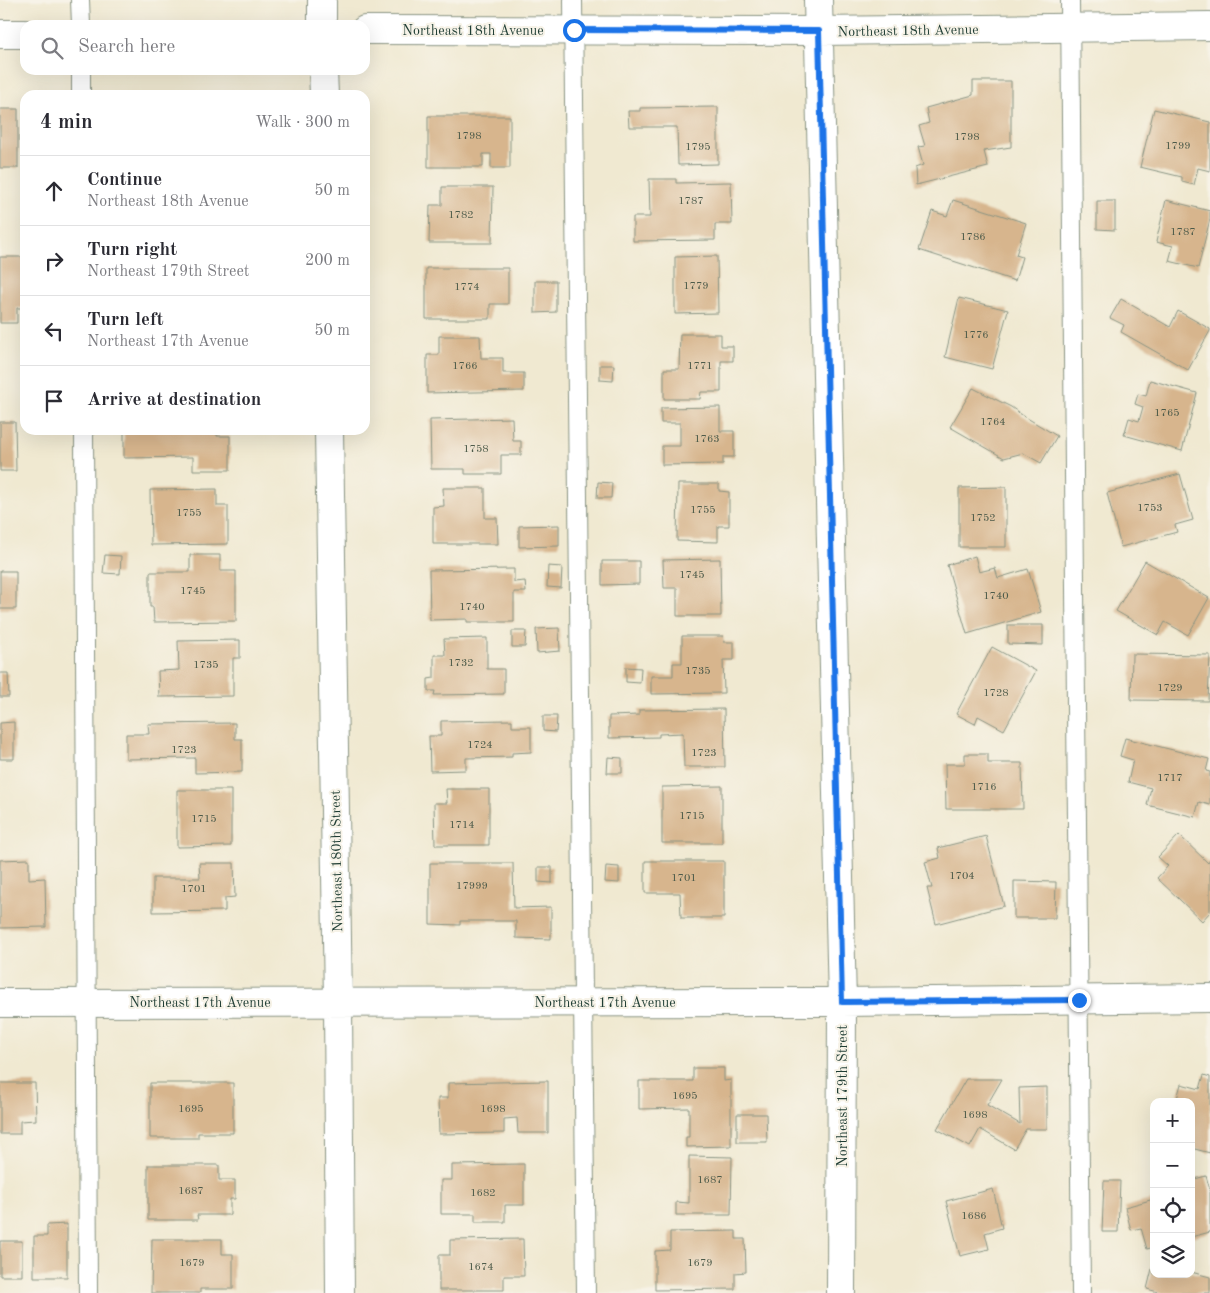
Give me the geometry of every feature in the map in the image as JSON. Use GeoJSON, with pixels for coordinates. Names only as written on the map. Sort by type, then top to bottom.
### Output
{"type":"FeatureCollection","features":[{"type":"Feature","properties":{"kind":"street"},"geometry":{"type":"LineString","coordinates":[[322,0],[322,20]]}},
{"type":"Feature","properties":{"kind":"street","name":"Northeast 179th Street"},"geometry":{"type":"LineString","coordinates":[[818,0],[842,1002],[841,1293]]}},
{"type":"Feature","properties":{"kind":"street","name":"Northeast 18th Avenue"},"geometry":{"type":"LineString","coordinates":[[370,30],[819,31],[1210,26]]}},
{"type":"Feature","properties":{"kind":"street"},"geometry":{"type":"LineString","coordinates":[[0,34],[20,34]]}},
{"type":"Feature","properties":{"kind":"street"},"geometry":{"type":"LineString","coordinates":[[323,75],[324,90]]}},
{"type":"Feature","properties":{"kind":"street","name":"Northeast 180th Street"},"geometry":{"type":"LineString","coordinates":[[329,435],[338,1002],[340,1293]]}},
{"type":"Feature","properties":{"kind":"street","name":"Northeast 17th Avenue"},"geometry":{"type":"LineString","coordinates":[[0,1003],[842,1002],[1210,998]]}},
{"type":"Feature","properties":{"kind":"lane"},"geometry":{"type":"LineString","coordinates":[[80,0],[81,20]]}},
{"type":"Feature","properties":{"kind":"lane"},"geometry":{"type":"LineString","coordinates":[[573,0],[586,1293]]}},
{"type":"Feature","properties":{"kind":"lane"},"geometry":{"type":"LineString","coordinates":[[1070,0],[1081,1293]]}},
{"type":"Feature","properties":{"kind":"lane"},"geometry":{"type":"LineString","coordinates":[[81,75],[81,90]]}},
{"type":"Feature","properties":{"kind":"lane"},"geometry":{"type":"LineString","coordinates":[[84,435],[88,1293]]}},
{"type":"Feature","properties":{"kind":"building"},"geometry":{"type":"Polygon","coordinates":[[[973,81],[1011,81],[1011,147],[984,151],[988,167],[916,185],[915,168],[923,165],[918,147],[925,146],[919,126],[929,123],[926,108],[973,95],[973,81]]]}},
{"type":"Feature","properties":{"kind":"building"},"geometry":{"type":"Polygon","coordinates":[[[718,107],[718,164],[678,165],[677,127],[629,127],[628,111],[640,111],[640,108],[718,107]]]}},
{"type":"Feature","properties":{"kind":"building"},"geometry":{"type":"Polygon","coordinates":[[[0,109],[18,109],[18,168],[0,168],[0,109]]]}},
{"type":"Feature","properties":{"kind":"building"},"geometry":{"type":"Polygon","coordinates":[[[1154,109],[1210,122],[1210,171],[1198,168],[1194,185],[1182,182],[1182,177],[1140,167],[1154,109]]]}},
{"type":"Feature","properties":{"kind":"building"},"geometry":{"type":"Polygon","coordinates":[[[428,116],[510,116],[510,168],[491,168],[491,154],[483,154],[483,167],[428,167],[428,116]]]}},
{"type":"Feature","properties":{"kind":"building"},"geometry":{"type":"Polygon","coordinates":[[[649,179],[676,179],[676,183],[731,182],[732,224],[715,224],[715,240],[633,241],[633,217],[650,217],[649,179]]]}},
{"type":"Feature","properties":{"kind":"building"},"geometry":{"type":"Polygon","coordinates":[[[442,187],[493,187],[492,243],[429,243],[430,205],[442,205],[442,187]]]}},
{"type":"Feature","properties":{"kind":"building"},"geometry":{"type":"Polygon","coordinates":[[[953,200],[1026,223],[1016,255],[1022,257],[1015,281],[919,250],[932,211],[947,216],[953,200]]]}},
{"type":"Feature","properties":{"kind":"building"},"geometry":{"type":"Polygon","coordinates":[[[1166,200],[1210,211],[1210,219],[1198,268],[1169,261],[1173,246],[1156,242],[1166,200]]]}},
{"type":"Feature","properties":{"kind":"building"},"geometry":{"type":"Polygon","coordinates":[[[1097,201],[1115,201],[1115,230],[1097,229],[1097,201]]]}},
{"type":"Feature","properties":{"kind":"building"},"geometry":{"type":"Polygon","coordinates":[[[717,256],[718,313],[675,314],[675,257],[717,256]]]}},
{"type":"Feature","properties":{"kind":"building"},"geometry":{"type":"Polygon","coordinates":[[[0,257],[20,257],[20,308],[17,308],[17,323],[0,323],[0,257]]]}},
{"type":"Feature","properties":{"kind":"building"},"geometry":{"type":"Polygon","coordinates":[[[426,268],[508,268],[508,304],[490,304],[490,319],[426,319],[426,268]]]}},
{"type":"Feature","properties":{"kind":"building"},"geometry":{"type":"Polygon","coordinates":[[[535,281],[556,281],[556,312],[535,313],[535,281]]]}},
{"type":"Feature","properties":{"kind":"building"},"geometry":{"type":"Polygon","coordinates":[[[959,298],[1008,310],[992,369],[945,357],[959,298]]]}},
{"type":"Feature","properties":{"kind":"building"},"geometry":{"type":"Polygon","coordinates":[[[1121,299],[1170,327],[1178,311],[1210,329],[1188,370],[1121,332],[1124,325],[1110,318],[1121,299]]]}},
{"type":"Feature","properties":{"kind":"building"},"geometry":{"type":"Polygon","coordinates":[[[680,334],[721,334],[721,346],[733,346],[733,361],[721,361],[721,392],[701,392],[700,399],[664,399],[664,369],[679,369],[680,334]]]}},
{"type":"Feature","properties":{"kind":"building"},"geometry":{"type":"Polygon","coordinates":[[[439,336],[480,336],[481,358],[503,358],[503,373],[524,373],[524,391],[427,393],[427,355],[439,355],[439,336]]]}},
{"type":"Feature","properties":{"kind":"building"},"geometry":{"type":"Polygon","coordinates":[[[600,365],[614,365],[613,381],[600,380],[600,365]]]}},
{"type":"Feature","properties":{"kind":"building"},"geometry":{"type":"Polygon","coordinates":[[[1150,380],[1197,393],[1182,451],[1124,435],[1129,418],[1139,421],[1143,407],[1135,404],[1138,394],[1146,396],[1150,380]]]}},
{"type":"Feature","properties":{"kind":"building"},"geometry":{"type":"Polygon","coordinates":[[[973,388],[1011,407],[1057,436],[1041,463],[1023,453],[1004,458],[950,427],[973,388]]]}},
{"type":"Feature","properties":{"kind":"building"},"geometry":{"type":"Polygon","coordinates":[[[720,407],[720,431],[734,431],[734,457],[723,457],[723,464],[662,465],[662,446],[680,446],[680,423],[661,423],[661,408],[720,407]]]}},
{"type":"Feature","properties":{"kind":"building"},"geometry":{"type":"Polygon","coordinates":[[[512,418],[513,441],[521,441],[521,455],[501,455],[501,474],[465,474],[465,469],[431,469],[430,420],[512,418]]]}},
{"type":"Feature","properties":{"kind":"building"},"geometry":{"type":"Polygon","coordinates":[[[0,422],[15,422],[16,471],[0,471],[0,422]]]}},
{"type":"Feature","properties":{"kind":"building"},"geometry":{"type":"Polygon","coordinates":[[[124,435],[230,436],[230,470],[193,470],[193,457],[124,458],[124,435]]]}},
{"type":"Feature","properties":{"kind":"building"},"geometry":{"type":"Polygon","coordinates":[[[1180,474],[1193,520],[1175,525],[1177,532],[1121,547],[1107,493],[1180,474]]]}},
{"type":"Feature","properties":{"kind":"building"},"geometry":{"type":"Polygon","coordinates":[[[598,482],[612,483],[611,498],[597,498],[598,482]]]}},
{"type":"Feature","properties":{"kind":"building"},"geometry":{"type":"Polygon","coordinates":[[[678,484],[719,484],[719,491],[729,492],[729,526],[718,526],[718,542],[677,541],[678,484]]]}},
{"type":"Feature","properties":{"kind":"building"},"geometry":{"type":"Polygon","coordinates":[[[1006,487],[1006,547],[959,547],[959,488],[1006,487]]]}},
{"type":"Feature","properties":{"kind":"building"},"geometry":{"type":"Polygon","coordinates":[[[443,488],[485,488],[485,518],[497,518],[498,544],[433,544],[433,507],[444,506],[443,488]]]}},
{"type":"Feature","properties":{"kind":"building"},"geometry":{"type":"Polygon","coordinates":[[[217,489],[217,506],[228,506],[228,544],[151,545],[150,490],[217,489]]]}},
{"type":"Feature","properties":{"kind":"building"},"geometry":{"type":"Polygon","coordinates":[[[559,525],[559,546],[519,547],[519,526],[559,525]]]}},
{"type":"Feature","properties":{"kind":"building"},"geometry":{"type":"Polygon","coordinates":[[[105,555],[121,556],[120,574],[103,573],[105,555]]]}},
{"type":"Feature","properties":{"kind":"building"},"geometry":{"type":"Polygon","coordinates":[[[190,555],[220,555],[220,571],[236,571],[236,621],[154,622],[153,607],[150,607],[150,572],[190,572],[190,555]]]}},
{"type":"Feature","properties":{"kind":"building"},"geometry":{"type":"Polygon","coordinates":[[[975,556],[979,572],[995,568],[998,578],[1028,569],[1041,612],[967,634],[947,565],[975,556]]]}},
{"type":"Feature","properties":{"kind":"building"},"geometry":{"type":"Polygon","coordinates":[[[720,559],[721,616],[677,616],[677,588],[664,588],[663,560],[720,559]]]}},
{"type":"Feature","properties":{"kind":"building"},"geometry":{"type":"Polygon","coordinates":[[[602,561],[639,561],[639,584],[602,585],[602,561]]]}},
{"type":"Feature","properties":{"kind":"building"},"geometry":{"type":"Polygon","coordinates":[[[1145,561],[1209,598],[1188,635],[1165,622],[1158,635],[1116,611],[1145,561]]]}},
{"type":"Feature","properties":{"kind":"building"},"geometry":{"type":"Polygon","coordinates":[[[548,566],[562,567],[561,588],[547,587],[548,566]]]}},
{"type":"Feature","properties":{"kind":"building"},"geometry":{"type":"Polygon","coordinates":[[[514,569],[514,582],[525,581],[526,592],[514,592],[514,622],[467,622],[467,619],[430,620],[429,570],[514,569]]]}},
{"type":"Feature","properties":{"kind":"building"},"geometry":{"type":"Polygon","coordinates":[[[0,571],[16,571],[16,609],[0,609],[0,571]]]}},
{"type":"Feature","properties":{"kind":"building"},"geometry":{"type":"Polygon","coordinates":[[[1008,625],[1043,625],[1043,645],[1008,644],[1008,625]]]}},
{"type":"Feature","properties":{"kind":"building"},"geometry":{"type":"Polygon","coordinates":[[[559,628],[560,651],[537,653],[536,629],[559,628]]]}},
{"type":"Feature","properties":{"kind":"building"},"geometry":{"type":"Polygon","coordinates":[[[512,631],[526,631],[525,647],[512,647],[512,631]]]}},
{"type":"Feature","properties":{"kind":"building"},"geometry":{"type":"Polygon","coordinates":[[[682,636],[723,636],[724,642],[734,642],[734,660],[723,660],[724,693],[651,694],[651,676],[673,676],[673,663],[682,663],[682,636]]]}},
{"type":"Feature","properties":{"kind":"building"},"geometry":{"type":"Polygon","coordinates":[[[487,638],[487,669],[504,669],[504,694],[434,695],[435,691],[428,691],[428,679],[434,678],[434,655],[445,655],[444,639],[487,638]]]}},
{"type":"Feature","properties":{"kind":"building"},"geometry":{"type":"Polygon","coordinates":[[[240,640],[240,658],[233,658],[233,696],[159,697],[158,671],[179,670],[178,641],[240,640]]]}},
{"type":"Feature","properties":{"kind":"building"},"geometry":{"type":"Polygon","coordinates":[[[992,647],[1036,671],[1004,730],[978,716],[975,724],[956,714],[992,647]]]}},
{"type":"Feature","properties":{"kind":"building"},"geometry":{"type":"Polygon","coordinates":[[[1132,654],[1210,655],[1208,701],[1131,700],[1132,654]]]}},
{"type":"Feature","properties":{"kind":"building"},"geometry":{"type":"Polygon","coordinates":[[[626,667],[641,668],[640,683],[626,682],[626,667]]]}},
{"type":"Feature","properties":{"kind":"building"},"geometry":{"type":"Polygon","coordinates":[[[0,673],[8,673],[9,697],[0,697],[0,673]]]}},
{"type":"Feature","properties":{"kind":"building"},"geometry":{"type":"Polygon","coordinates":[[[724,709],[725,767],[684,767],[683,733],[659,734],[659,737],[609,738],[609,716],[639,715],[639,710],[724,709]]]}},
{"type":"Feature","properties":{"kind":"building"},"geometry":{"type":"Polygon","coordinates":[[[543,716],[557,716],[556,732],[543,731],[543,716]]]}},
{"type":"Feature","properties":{"kind":"building"},"geometry":{"type":"Polygon","coordinates":[[[512,720],[512,727],[531,727],[531,752],[512,753],[512,757],[466,758],[466,770],[430,771],[429,736],[441,736],[441,721],[512,720]]]}},
{"type":"Feature","properties":{"kind":"building"},"geometry":{"type":"Polygon","coordinates":[[[14,722],[14,759],[0,759],[0,723],[14,722]]]}},
{"type":"Feature","properties":{"kind":"building"},"geometry":{"type":"Polygon","coordinates":[[[235,723],[235,739],[242,739],[242,772],[195,773],[195,758],[126,759],[126,734],[149,734],[148,724],[235,723]]]}},
{"type":"Feature","properties":{"kind":"building"},"geometry":{"type":"Polygon","coordinates":[[[1125,738],[1209,759],[1206,771],[1210,772],[1210,805],[1199,802],[1195,817],[1147,805],[1151,788],[1128,782],[1133,760],[1120,756],[1125,738]]]}},
{"type":"Feature","properties":{"kind":"building"},"geometry":{"type":"Polygon","coordinates":[[[965,754],[988,754],[988,763],[1022,763],[1023,809],[946,809],[945,764],[965,764],[965,754]]]}},
{"type":"Feature","properties":{"kind":"building"},"geometry":{"type":"Polygon","coordinates":[[[608,757],[622,758],[622,773],[607,773],[608,757]]]}},
{"type":"Feature","properties":{"kind":"building"},"geometry":{"type":"Polygon","coordinates":[[[722,786],[722,843],[662,843],[662,787],[722,786]]]}},
{"type":"Feature","properties":{"kind":"building"},"geometry":{"type":"Polygon","coordinates":[[[446,789],[489,789],[489,845],[435,845],[434,803],[447,803],[446,789]]]}},
{"type":"Feature","properties":{"kind":"building"},"geometry":{"type":"Polygon","coordinates":[[[177,790],[231,790],[231,846],[177,847],[177,790]]]}},
{"type":"Feature","properties":{"kind":"building"},"geometry":{"type":"Polygon","coordinates":[[[1179,835],[1208,863],[1210,860],[1210,912],[1202,921],[1157,878],[1168,866],[1158,857],[1179,835]]]}},
{"type":"Feature","properties":{"kind":"building"},"geometry":{"type":"Polygon","coordinates":[[[986,836],[1004,906],[936,924],[927,888],[932,888],[925,862],[940,858],[938,848],[986,836]]]}},
{"type":"Feature","properties":{"kind":"building"},"geometry":{"type":"Polygon","coordinates":[[[29,859],[29,879],[45,878],[46,927],[0,928],[0,860],[29,859]]]}},
{"type":"Feature","properties":{"kind":"building"},"geometry":{"type":"Polygon","coordinates":[[[645,861],[724,861],[724,918],[681,918],[680,893],[645,893],[645,861]]]}},
{"type":"Feature","properties":{"kind":"building"},"geometry":{"type":"Polygon","coordinates":[[[199,863],[234,863],[235,897],[225,898],[225,911],[153,912],[153,878],[200,878],[199,863]]]}},
{"type":"Feature","properties":{"kind":"building"},"geometry":{"type":"Polygon","coordinates":[[[430,863],[513,863],[514,908],[551,907],[551,939],[516,938],[516,921],[460,921],[460,925],[430,924],[430,863]]]}},
{"type":"Feature","properties":{"kind":"building"},"geometry":{"type":"Polygon","coordinates":[[[606,866],[619,867],[619,883],[605,882],[606,866]]]}},
{"type":"Feature","properties":{"kind":"building"},"geometry":{"type":"Polygon","coordinates":[[[538,867],[552,867],[552,883],[538,882],[538,867]]]}},
{"type":"Feature","properties":{"kind":"building"},"geometry":{"type":"Polygon","coordinates":[[[1014,881],[1056,882],[1055,918],[1014,918],[1014,881]]]}},
{"type":"Feature","properties":{"kind":"building"},"geometry":{"type":"Polygon","coordinates":[[[693,1068],[724,1068],[724,1081],[731,1080],[731,1146],[686,1147],[686,1137],[689,1137],[689,1108],[639,1109],[639,1081],[693,1081],[693,1068]]]}},
{"type":"Feature","properties":{"kind":"building"},"geometry":{"type":"Polygon","coordinates":[[[1204,1075],[1210,1077],[1210,1153],[1195,1149],[1195,1098],[1177,1098],[1181,1084],[1200,1089],[1204,1075]]]}},
{"type":"Feature","properties":{"kind":"building"},"geometry":{"type":"Polygon","coordinates":[[[966,1079],[1002,1079],[987,1105],[1020,1124],[1019,1088],[1047,1087],[1047,1129],[1026,1129],[1014,1149],[980,1129],[970,1147],[937,1129],[966,1079]]]}},
{"type":"Feature","properties":{"kind":"building"},"geometry":{"type":"Polygon","coordinates":[[[548,1081],[548,1133],[518,1133],[517,1118],[504,1119],[504,1133],[439,1134],[438,1098],[448,1098],[448,1083],[548,1081]]]}},
{"type":"Feature","properties":{"kind":"building"},"geometry":{"type":"Polygon","coordinates":[[[0,1083],[35,1083],[36,1120],[20,1121],[20,1134],[0,1134],[0,1083]]]}},
{"type":"Feature","properties":{"kind":"building"},"geometry":{"type":"Polygon","coordinates":[[[150,1083],[233,1083],[233,1133],[198,1133],[198,1138],[150,1138],[150,1083]]]}},
{"type":"Feature","properties":{"kind":"building"},"geometry":{"type":"Polygon","coordinates":[[[737,1114],[766,1114],[767,1142],[737,1142],[737,1114]]]}},
{"type":"Feature","properties":{"kind":"building"},"geometry":{"type":"Polygon","coordinates":[[[689,1156],[732,1157],[731,1215],[676,1215],[676,1202],[689,1203],[689,1156]]]}},
{"type":"Feature","properties":{"kind":"building"},"geometry":{"type":"Polygon","coordinates":[[[524,1164],[524,1205],[505,1205],[505,1222],[475,1222],[475,1214],[441,1214],[441,1180],[452,1180],[452,1165],[524,1164]]]}},
{"type":"Feature","properties":{"kind":"building"},"geometry":{"type":"Polygon","coordinates":[[[148,1165],[219,1165],[219,1180],[235,1180],[235,1199],[230,1199],[230,1215],[197,1215],[198,1220],[148,1220],[148,1165]]]}},
{"type":"Feature","properties":{"kind":"building"},"geometry":{"type":"Polygon","coordinates":[[[1206,1176],[1210,1190],[1210,1232],[1195,1236],[1195,1188],[1195,1179],[1206,1176]]]}},
{"type":"Feature","properties":{"kind":"building"},"geometry":{"type":"Polygon","coordinates":[[[1104,1181],[1120,1181],[1118,1232],[1102,1232],[1104,1181]]]}},
{"type":"Feature","properties":{"kind":"building"},"geometry":{"type":"Polygon","coordinates":[[[993,1189],[1002,1228],[985,1233],[989,1249],[960,1256],[946,1201],[993,1189]]]}},
{"type":"Feature","properties":{"kind":"building"},"geometry":{"type":"Polygon","coordinates":[[[1150,1200],[1150,1248],[1147,1249],[1141,1228],[1131,1230],[1125,1207],[1150,1200]]]}},
{"type":"Feature","properties":{"kind":"building"},"geometry":{"type":"Polygon","coordinates":[[[67,1224],[67,1277],[34,1277],[34,1236],[47,1236],[47,1225],[67,1224]]]}},
{"type":"Feature","properties":{"kind":"building"},"geometry":{"type":"Polygon","coordinates":[[[736,1231],[736,1239],[745,1239],[746,1272],[735,1273],[735,1289],[655,1290],[655,1251],[670,1250],[670,1232],[736,1231]]]}},
{"type":"Feature","properties":{"kind":"building"},"geometry":{"type":"Polygon","coordinates":[[[152,1239],[222,1239],[222,1254],[233,1254],[233,1289],[200,1289],[200,1293],[151,1293],[152,1239]]]}},
{"type":"Feature","properties":{"kind":"building"},"geometry":{"type":"Polygon","coordinates":[[[523,1239],[524,1276],[504,1276],[504,1290],[439,1290],[439,1255],[450,1255],[450,1240],[523,1239]]]}},
{"type":"Feature","properties":{"kind":"building"},"geometry":{"type":"Polygon","coordinates":[[[0,1241],[22,1241],[22,1276],[0,1276],[0,1241]]]}},
{"type":"Feature","properties":{"kind":"building"},"geometry":{"type":"Polygon","coordinates":[[[1195,1273],[1210,1277],[1210,1293],[1158,1293],[1147,1289],[1150,1277],[1195,1278],[1195,1273]]]}},
{"type":"Feature","properties":{"kind":"route"},"geometry":{"type":"LineString","coordinates":[[574,30],[819,31],[842,1002],[1079,1000]]}}]}
